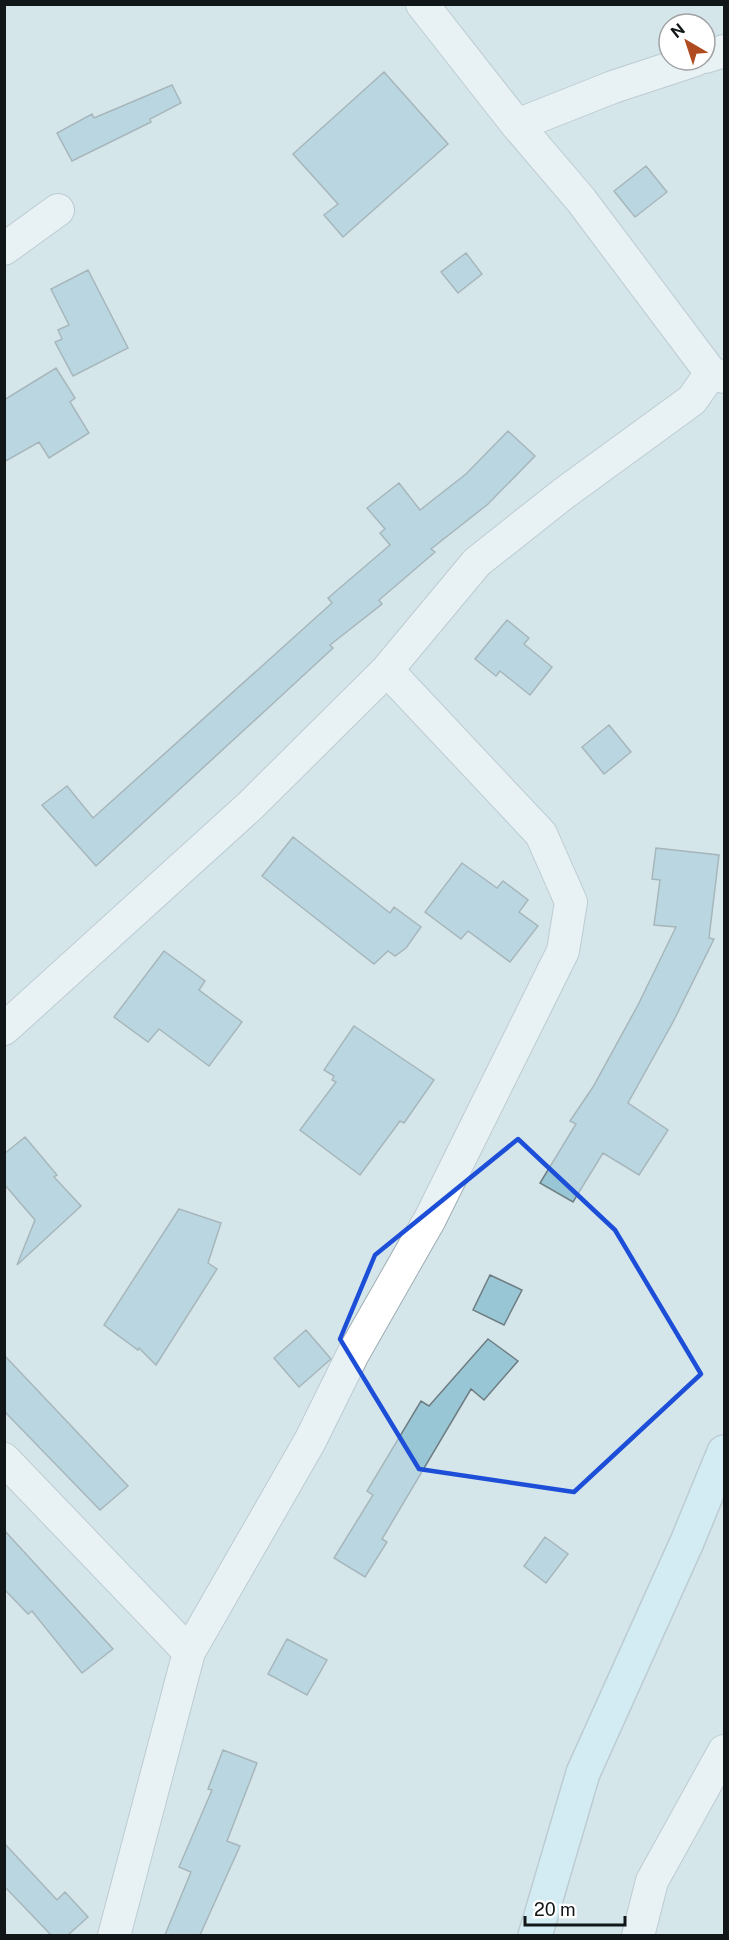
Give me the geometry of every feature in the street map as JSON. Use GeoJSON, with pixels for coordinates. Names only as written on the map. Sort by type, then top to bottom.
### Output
{"type":"FeatureCollection","features":[{"type":"Feature","properties":{"kind":"main road"},"geometry":{"type":"LineString","coordinates":[[535,1935],[583,1773],[687,1542],[724,1452]]}},
{"type":"Feature","properties":{"kind":"street"},"geometry":{"type":"LineString","coordinates":[[4,1029],[251,805],[387,670],[477,562],[563,494],[692,400],[718,375],[581,200],[517,126],[422,4]]}},
{"type":"Feature","properties":{"kind":"street"},"geometry":{"type":"LineString","coordinates":[[517,126],[613,87],[659,72]]}},
{"type":"Feature","properties":{"kind":"street"},"geometry":{"type":"LineString","coordinates":[[4,249],[58,210]]}},
{"type":"Feature","properties":{"kind":"street"},"geometry":{"type":"LineString","coordinates":[[114,1935],[189,1652],[310,1441],[353,1354],[430,1219],[562,951],[571,902],[541,834],[387,670]]}},
{"type":"Feature","properties":{"kind":"street"},"geometry":{"type":"LineString","coordinates":[[4,1459],[189,1652]]}},
{"type":"Feature","properties":{"kind":"street"},"geometry":{"type":"LineString","coordinates":[[638,1935],[652,1881],[724,1751]]}},
{"type":"Feature","properties":{"kind":"highlighted area"},"geometry":{"type":"Polygon","coordinates":[[[518,1139],[615,1230],[701,1374],[574,1492],[419,1469],[340,1339],[375,1255],[518,1139]]]}},
{"type":"Feature","properties":{"kind":"building"},"geometry":{"type":"Polygon","coordinates":[[[384,72],[448,144],[343,237],[324,215],[338,204],[293,154],[384,72]]]}},
{"type":"Feature","properties":{"kind":"building"},"geometry":{"type":"Polygon","coordinates":[[[172,85],[181,103],[150,119],[151,122],[72,161],[57,133],[92,114],[94,118],[172,85]]]}},
{"type":"Feature","properties":{"kind":"building"},"geometry":{"type":"Polygon","coordinates":[[[646,166],[667,192],[635,217],[614,191],[646,166]]]}},
{"type":"Feature","properties":{"kind":"building"},"geometry":{"type":"Polygon","coordinates":[[[466,253],[482,274],[458,293],[441,272],[466,253]]]}},
{"type":"Feature","properties":{"kind":"building"},"geometry":{"type":"Polygon","coordinates":[[[88,270],[128,348],[73,376],[55,342],[62,339],[58,330],[69,325],[51,289],[88,270]]]}},
{"type":"Feature","properties":{"kind":"building"},"geometry":{"type":"Polygon","coordinates":[[[56,368],[75,398],[70,402],[89,433],[49,458],[39,442],[4,462],[4,400],[56,368]]]}},
{"type":"Feature","properties":{"kind":"building"},"geometry":{"type":"Polygon","coordinates":[[[508,431],[535,456],[488,504],[431,549],[435,552],[379,600],[382,604],[330,645],[333,648],[96,866],[42,805],[67,786],[93,818],[332,603],[328,598],[390,545],[380,533],[385,529],[367,508],[399,483],[420,510],[466,474],[508,431]]]}},
{"type":"Feature","properties":{"kind":"building"},"geometry":{"type":"Polygon","coordinates":[[[507,620],[529,638],[524,644],[552,667],[530,695],[500,671],[496,676],[475,659],[507,620]]]}},
{"type":"Feature","properties":{"kind":"building"},"geometry":{"type":"Polygon","coordinates":[[[609,725],[631,752],[604,774],[582,747],[609,725]]]}},
{"type":"Feature","properties":{"kind":"building"},"geometry":{"type":"Polygon","coordinates":[[[293,837],[390,913],[394,907],[421,927],[406,948],[395,956],[388,951],[374,964],[262,876],[293,837]]]}},
{"type":"Feature","properties":{"kind":"building"},"geometry":{"type":"Polygon","coordinates":[[[656,848],[719,855],[709,938],[714,939],[673,1022],[628,1103],[668,1130],[639,1175],[603,1153],[573,1202],[540,1183],[576,1124],[570,1121],[593,1087],[638,1005],[676,927],[654,925],[660,880],[652,879],[656,848]]]}},
{"type":"Feature","properties":{"kind":"building"},"geometry":{"type":"Polygon","coordinates":[[[462,863],[497,888],[503,881],[528,900],[519,912],[538,926],[510,962],[468,931],[461,939],[425,912],[462,863]]]}},
{"type":"Feature","properties":{"kind":"building"},"geometry":{"type":"Polygon","coordinates":[[[164,951],[205,981],[199,990],[242,1022],[209,1066],[159,1029],[148,1042],[114,1017],[164,951]]]}},
{"type":"Feature","properties":{"kind":"building"},"geometry":{"type":"Polygon","coordinates":[[[354,1026],[434,1080],[404,1123],[400,1121],[360,1175],[300,1130],[336,1082],[332,1080],[334,1076],[324,1070],[354,1026]]]}},
{"type":"Feature","properties":{"kind":"building"},"geometry":{"type":"Polygon","coordinates":[[[25,1137],[57,1175],[54,1177],[81,1206],[17,1265],[35,1220],[4,1184],[4,1154],[25,1137]]]}},
{"type":"Feature","properties":{"kind":"building"},"geometry":{"type":"Polygon","coordinates":[[[179,1209],[221,1223],[208,1263],[217,1269],[156,1365],[139,1348],[138,1350],[104,1325],[179,1209]]]}},
{"type":"Feature","properties":{"kind":"building"},"geometry":{"type":"Polygon","coordinates":[[[490,1275],[522,1290],[504,1325],[473,1310],[490,1275]]]}},
{"type":"Feature","properties":{"kind":"building"},"geometry":{"type":"Polygon","coordinates":[[[306,1330],[331,1359],[299,1387],[274,1358],[306,1330]]]}},
{"type":"Feature","properties":{"kind":"building"},"geometry":{"type":"Polygon","coordinates":[[[488,1339],[518,1361],[484,1400],[471,1389],[382,1539],[387,1542],[365,1577],[334,1558],[373,1495],[367,1491],[421,1401],[429,1406],[488,1339]]]}},
{"type":"Feature","properties":{"kind":"building"},"geometry":{"type":"Polygon","coordinates":[[[4,1355],[128,1486],[100,1510],[4,1411],[4,1355]]]}},
{"type":"Feature","properties":{"kind":"building"},"geometry":{"type":"Polygon","coordinates":[[[4,1530],[113,1649],[82,1673],[32,1611],[28,1614],[4,1589],[4,1530]]]}},
{"type":"Feature","properties":{"kind":"building"},"geometry":{"type":"Polygon","coordinates":[[[545,1537],[568,1554],[546,1583],[524,1566],[545,1537]]]}},
{"type":"Feature","properties":{"kind":"building"},"geometry":{"type":"Polygon","coordinates":[[[287,1639],[327,1660],[307,1695],[268,1674],[287,1639]]]}},
{"type":"Feature","properties":{"kind":"building"},"geometry":{"type":"Polygon","coordinates":[[[223,1750],[257,1763],[227,1841],[240,1846],[200,1935],[165,1935],[191,1872],[179,1867],[212,1790],[208,1789],[223,1750]]]}},
{"type":"Feature","properties":{"kind":"building"},"geometry":{"type":"Polygon","coordinates":[[[4,1843],[57,1900],[65,1892],[88,1917],[68,1935],[51,1935],[4,1886],[4,1843]]]}}]}
